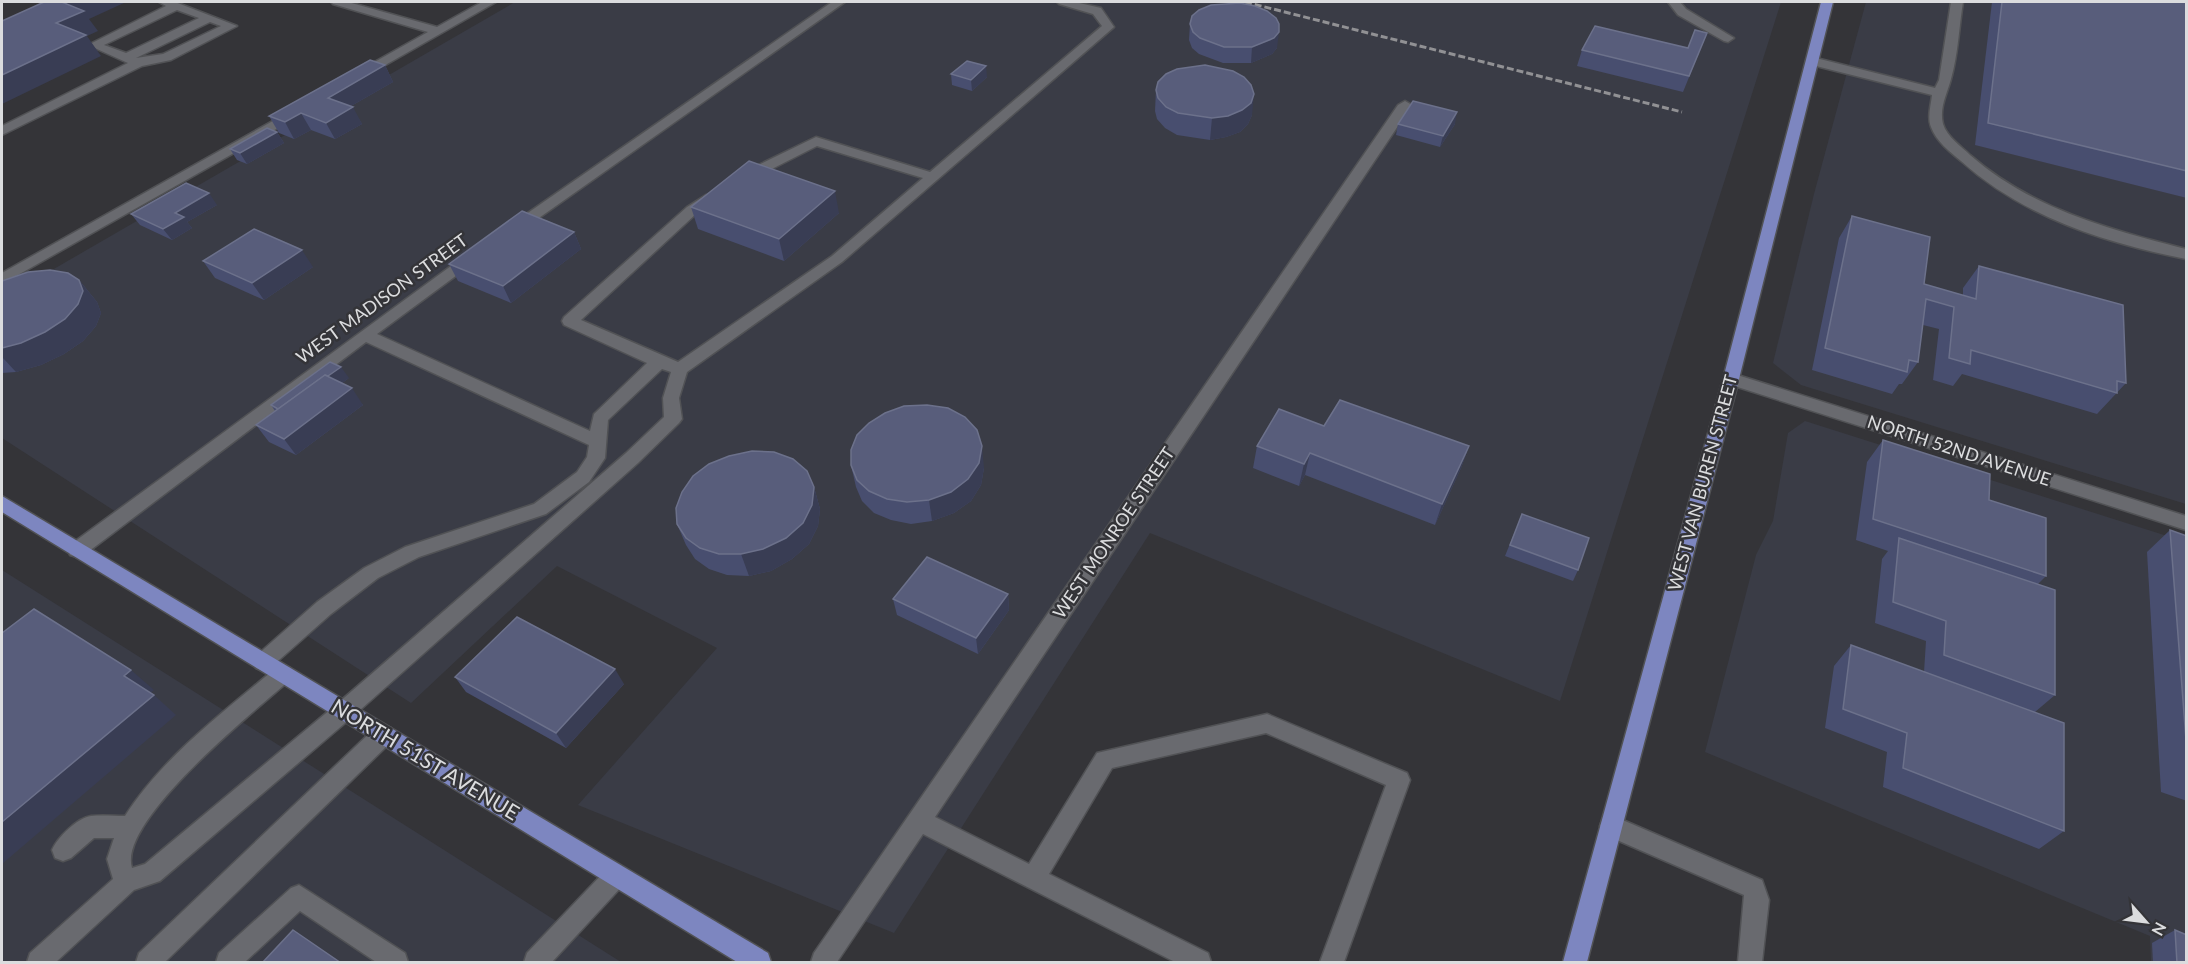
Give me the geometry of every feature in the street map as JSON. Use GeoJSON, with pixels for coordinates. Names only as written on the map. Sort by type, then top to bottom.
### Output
{"type":"FeatureCollection","features":[{"type":"Feature","properties":{"kind":"main road","name":"WEST VAN BUREN STREET"},"geometry":{"type":"LineString","coordinates":[[1575,963],[1731,379],[1827,2]]}},
{"type":"Feature","properties":{"kind":"main road","name":"NORTH 51ST AVENUE"},"geometry":{"type":"LineString","coordinates":[[2,503],[759,963]]}},
{"type":"Feature","properties":{"kind":"street"},"geometry":{"type":"LineString","coordinates":[[337,2],[438,31]]}},
{"type":"Feature","properties":{"kind":"street"},"geometry":{"type":"LineString","coordinates":[[344,84],[490,2]]}},
{"type":"Feature","properties":{"kind":"street"},"geometry":{"type":"LineString","coordinates":[[502,237],[839,2]]}},
{"type":"Feature","properties":{"kind":"street"},"geometry":{"type":"LineString","coordinates":[[39,963],[127,881],[152,873],[344,711],[606,481],[673,418],[671,398],[680,369],[837,259],[1108,27],[1097,11],[1063,2]]}},
{"type":"Feature","properties":{"kind":"street"},"geometry":{"type":"LineString","coordinates":[[1674,2],[1682,12],[1728,38]]}},
{"type":"Feature","properties":{"kind":"street"},"geometry":{"type":"LineString","coordinates":[[1957,2],[1945,80],[1938,93],[1936,124],[1944,138],[1967,161],[2002,187],[2040,210],[2078,225],[2187,254]]}},
{"type":"Feature","properties":{"kind":"street"},"geometry":{"type":"LineString","coordinates":[[171,4],[209,18],[231,26],[167,57],[132,61],[94,45],[171,4]]}},
{"type":"Feature","properties":{"kind":"street"},"geometry":{"type":"LineString","coordinates":[[2,131],[209,18]]}},
{"type":"Feature","properties":{"kind":"street"},"geometry":{"type":"LineString","coordinates":[[1812,61],[1938,93]]}},
{"type":"Feature","properties":{"kind":"street"},"geometry":{"type":"LineString","coordinates":[[2,279],[313,102]]}},
{"type":"Feature","properties":{"kind":"street","name":"WEST MONROE STREET"},"geometry":{"type":"LineString","coordinates":[[823,963],[1405,105]]}},
{"type":"Feature","properties":{"kind":"street"},"geometry":{"type":"LineString","coordinates":[[680,369],[659,362],[570,321],[692,210],[732,185],[816,141],[933,177]]}},
{"type":"Feature","properties":{"kind":"street","name":"WEST MADISON STREET"},"geometry":{"type":"LineString","coordinates":[[84,554],[365,335],[482,251]]}},
{"type":"Feature","properties":{"kind":"street"},"geometry":{"type":"LineString","coordinates":[[365,335],[598,442]]}},
{"type":"Feature","properties":{"kind":"street"},"geometry":{"type":"LineString","coordinates":[[262,662],[324,608],[371,573],[412,552],[540,509],[583,477],[596,458],[600,418],[659,362]]}},
{"type":"Feature","properties":{"kind":"street","name":"NORTH 52ND AVENUE"},"geometry":{"type":"LineString","coordinates":[[1731,379],[2187,524]]}},
{"type":"Feature","properties":{"kind":"street"},"geometry":{"type":"LineString","coordinates":[[127,881],[118,858],[131,827],[158,789],[181,763],[283,674]]}},
{"type":"Feature","properties":{"kind":"street"},"geometry":{"type":"LineString","coordinates":[[1034,877],[1106,760],[1267,723],[1399,780],[1332,963]]}},
{"type":"Feature","properties":{"kind":"street"},"geometry":{"type":"LineString","coordinates":[[148,963],[383,735]]}},
{"type":"Feature","properties":{"kind":"street"},"geometry":{"type":"LineString","coordinates":[[919,820],[1199,963]]}},
{"type":"Feature","properties":{"kind":"street"},"geometry":{"type":"LineString","coordinates":[[1611,826],[1754,888],[1757,900],[1750,963]]}},
{"type":"Feature","properties":{"kind":"street"},"geometry":{"type":"LineString","coordinates":[[63,850],[90,827],[131,827]]}},
{"type":"Feature","properties":{"kind":"street"},"geometry":{"type":"LineString","coordinates":[[536,963],[616,876]]}},
{"type":"Feature","properties":{"kind":"street"},"geometry":{"type":"LineString","coordinates":[[228,963],[299,896],[396,963]]}},
{"type":"Feature","properties":{"kind":"shaded area"},"geometry":{"type":"Polygon","coordinates":[[[515,2],[1781,2],[1560,701],[1150,533],[894,933],[578,805],[717,648],[557,566],[411,703],[2,438],[2,299],[515,2]]]}},
{"type":"Feature","properties":{"kind":"shaded area"},"geometry":{"type":"Polygon","coordinates":[[[1866,2],[2186,2],[2186,504],[1801,385],[1773,363],[1814,194],[1866,2]]]}},
{"type":"Feature","properties":{"kind":"shaded area"},"geometry":{"type":"Polygon","coordinates":[[[1805,421],[2186,542],[2186,962],[2151,962],[2150,936],[1705,752],[1756,555],[1773,521],[1788,433],[1805,421]]]}},
{"type":"Feature","properties":{"kind":"shaded area"},"geometry":{"type":"Polygon","coordinates":[[[2,570],[621,962],[2,962],[2,570]]]}},
{"type":"Feature","properties":{"kind":"building"},"geometry":{"type":"Polygon","coordinates":[[[44,2],[68,2],[64,3],[84,11],[56,23],[86,35],[2,75],[2,21],[44,2]]]}},
{"type":"Feature","properties":{"kind":"building"},"geometry":{"type":"Polygon","coordinates":[[[2002,2],[2187,2],[2187,171],[1988,123],[2002,2]]]}},
{"type":"Feature","properties":{"kind":"building"},"geometry":{"type":"Polygon","coordinates":[[[1240,3],[1267,11],[1276,18],[1279,32],[1274,38],[1252,47],[1224,47],[1200,38],[1193,32],[1190,24],[1192,16],[1199,10],[1211,5],[1240,3]]]}},
{"type":"Feature","properties":{"kind":"building"},"geometry":{"type":"Polygon","coordinates":[[[1595,26],[1688,48],[1695,30],[1707,33],[1689,76],[1582,50],[1595,26]]]}},
{"type":"Feature","properties":{"kind":"building"},"geometry":{"type":"Polygon","coordinates":[[[370,60],[385,65],[328,98],[353,107],[326,123],[301,113],[285,122],[269,116],[370,60]]]}},
{"type":"Feature","properties":{"kind":"building"},"geometry":{"type":"Polygon","coordinates":[[[967,61],[986,66],[971,80],[951,74],[967,61]]]}},
{"type":"Feature","properties":{"kind":"building"},"geometry":{"type":"Polygon","coordinates":[[[1205,65],[1233,71],[1244,77],[1251,85],[1254,94],[1251,103],[1228,116],[1212,118],[1178,113],[1166,107],[1158,98],[1156,90],[1158,82],[1166,74],[1177,69],[1205,65]]]}},
{"type":"Feature","properties":{"kind":"building"},"geometry":{"type":"Polygon","coordinates":[[[1413,101],[1457,112],[1443,136],[1398,124],[1413,101]]]}},
{"type":"Feature","properties":{"kind":"building"},"geometry":{"type":"Polygon","coordinates":[[[267,128],[277,132],[240,153],[230,149],[267,128]]]}},
{"type":"Feature","properties":{"kind":"building"},"geometry":{"type":"Polygon","coordinates":[[[749,161],[835,191],[779,239],[691,207],[749,161]]]}},
{"type":"Feature","properties":{"kind":"building"},"geometry":{"type":"Polygon","coordinates":[[[186,183],[209,193],[175,213],[184,217],[163,229],[131,214],[186,183]]]}},
{"type":"Feature","properties":{"kind":"building"},"geometry":{"type":"Polygon","coordinates":[[[522,211],[574,232],[503,286],[449,264],[522,211]]]}},
{"type":"Feature","properties":{"kind":"building"},"geometry":{"type":"Polygon","coordinates":[[[1852,216],[1930,237],[1924,284],[1976,299],[1979,266],[2123,305],[2126,383],[2117,381],[2117,393],[1971,350],[1970,364],[1949,358],[1954,307],[1926,299],[1918,362],[1909,360],[1907,372],[1825,348],[1852,216]]]}},
{"type":"Feature","properties":{"kind":"building"},"geometry":{"type":"Polygon","coordinates":[[[254,229],[302,250],[252,283],[203,261],[254,229]]]}},
{"type":"Feature","properties":{"kind":"building"},"geometry":{"type":"Polygon","coordinates":[[[50,270],[68,273],[79,280],[83,291],[78,304],[65,319],[45,332],[21,343],[2,348],[2,281],[28,272],[50,270]]]}},
{"type":"Feature","properties":{"kind":"building"},"geometry":{"type":"Polygon","coordinates":[[[330,362],[341,367],[328,376],[325,375],[278,409],[271,405],[330,362]]]}},
{"type":"Feature","properties":{"kind":"building"},"geometry":{"type":"Polygon","coordinates":[[[325,375],[352,388],[284,439],[256,425],[325,375]]]}},
{"type":"Feature","properties":{"kind":"building"},"geometry":{"type":"Polygon","coordinates":[[[1340,400],[1469,446],[1442,504],[1310,453],[1304,464],[1257,446],[1279,409],[1324,426],[1340,400]]]}},
{"type":"Feature","properties":{"kind":"building"},"geometry":{"type":"Polygon","coordinates":[[[927,405],[948,408],[965,417],[977,430],[982,446],[979,463],[968,479],[951,492],[929,500],[907,502],[887,499],[869,491],[857,480],[851,465],[851,450],[857,435],[869,423],[885,413],[904,406],[927,405]]]}},
{"type":"Feature","properties":{"kind":"building"},"geometry":{"type":"Polygon","coordinates":[[[1883,440],[1990,474],[1989,500],[2046,518],[2046,576],[1873,519],[1883,440]]]}},
{"type":"Feature","properties":{"kind":"building"},"geometry":{"type":"Polygon","coordinates":[[[752,451],[774,452],[793,459],[807,471],[814,487],[812,505],[803,523],[786,538],[763,549],[741,554],[719,554],[700,548],[686,538],[677,524],[676,508],[682,492],[693,476],[709,464],[729,456],[752,451]]]}},
{"type":"Feature","properties":{"kind":"building"},"geometry":{"type":"Polygon","coordinates":[[[1522,514],[1589,538],[1578,570],[1510,545],[1522,514]]]}},
{"type":"Feature","properties":{"kind":"building"},"geometry":{"type":"Polygon","coordinates":[[[2170,530],[2187,536],[2187,753],[2170,530]]]}},
{"type":"Feature","properties":{"kind":"building"},"geometry":{"type":"Polygon","coordinates":[[[1899,538],[2055,590],[2055,695],[1944,655],[1946,621],[1893,602],[1899,538]]]}},
{"type":"Feature","properties":{"kind":"building"},"geometry":{"type":"Polygon","coordinates":[[[927,557],[1008,594],[976,638],[893,599],[927,557]]]}},
{"type":"Feature","properties":{"kind":"building"},"geometry":{"type":"Polygon","coordinates":[[[34,609],[131,670],[124,676],[154,695],[2,822],[2,633],[34,609]]]}},
{"type":"Feature","properties":{"kind":"building"},"geometry":{"type":"Polygon","coordinates":[[[517,617],[615,669],[556,733],[455,677],[517,617]]]}},
{"type":"Feature","properties":{"kind":"building"},"geometry":{"type":"Polygon","coordinates":[[[1851,645],[2064,723],[2064,831],[1903,768],[1907,733],[1843,709],[1851,645]]]}},
{"type":"Feature","properties":{"kind":"building"},"geometry":{"type":"Polygon","coordinates":[[[293,930],[341,963],[262,963],[293,930]]]}},
{"type":"Feature","properties":{"kind":"building"},"geometry":{"type":"Polygon","coordinates":[[[2175,930],[2187,935],[2187,963],[2177,963],[2175,930]]]}},
{"type":"Feature","properties":{"kind":"railway"},"geometry":{"type":"LineString","coordinates":[[1245,2],[1682,112]]}}]}
